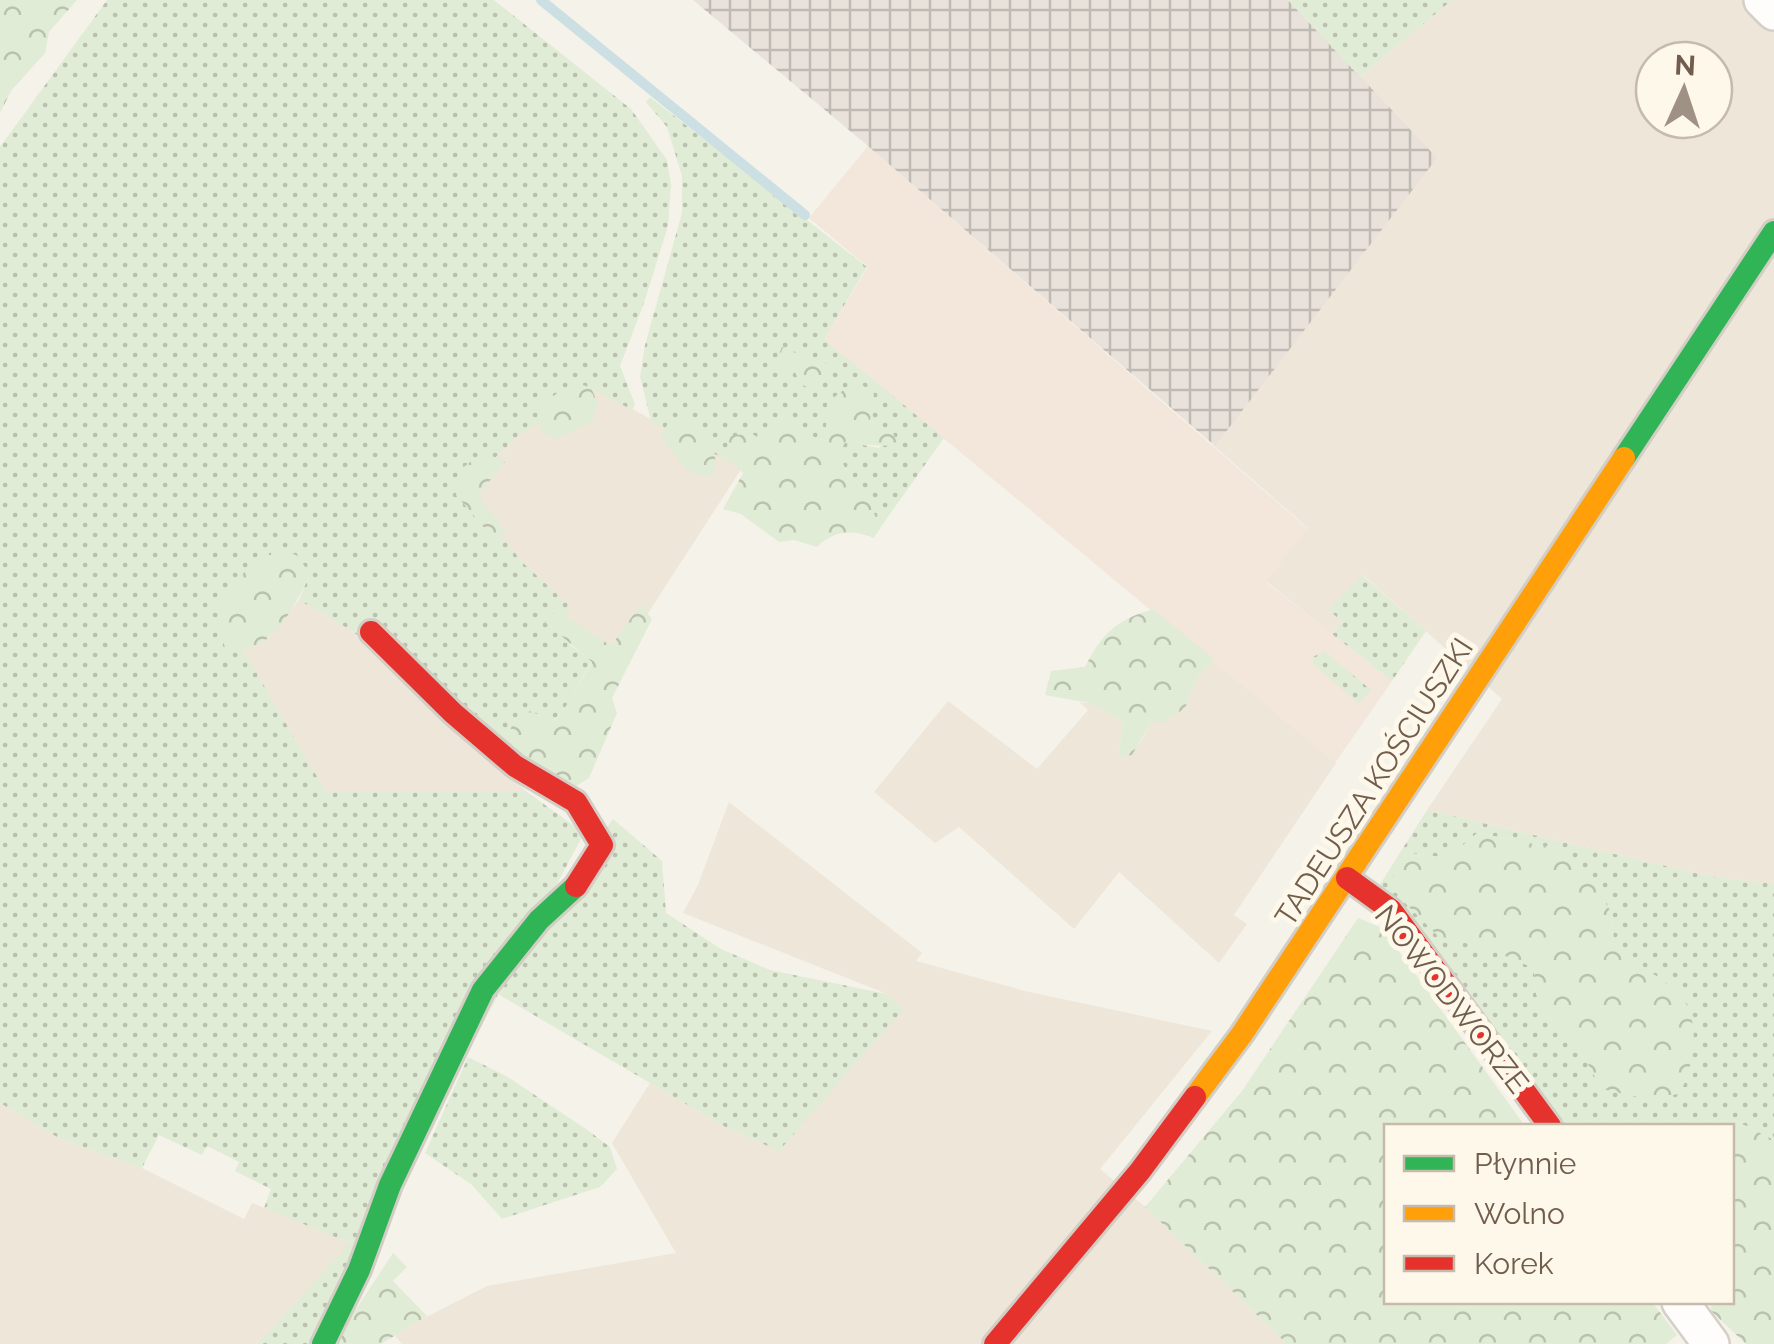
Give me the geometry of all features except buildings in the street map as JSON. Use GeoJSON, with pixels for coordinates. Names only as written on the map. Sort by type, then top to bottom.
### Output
{"type":"FeatureCollection","features":[{"type":"Feature","properties":{"kind":"main road","name":"TADEUSZA KOŚCIUSZKI"},"geometry":{"type":"LineString","coordinates":[[995,1344],[1140,1171],[1242,1034],[1774,232]]}},
{"type":"Feature","properties":{"kind":"main road"},"geometry":{"type":"LineString","coordinates":[[323,1344],[360,1270],[390,1186],[483,990],[539,920],[576,886],[602,846],[576,802],[516,766],[453,713],[371,632]]}},
{"type":"Feature","properties":{"kind":"main road","name":"NOWODWORZE"},"geometry":{"type":"LineString","coordinates":[[1347,878],[1391,910],[1549,1124]]}},
{"type":"Feature","properties":{"kind":"street"},"geometry":{"type":"LineString","coordinates":[[1762,0],[1774,12]]}},
{"type":"Feature","properties":{"kind":"street"},"geometry":{"type":"LineString","coordinates":[[1681,1304],[1711,1344]]}},
{"type":"Feature","properties":{"kind":"shaded area"},"geometry":{"type":"Polygon","coordinates":[[[693,0],[1288,0],[1437,158],[1215,446],[693,0]]]}},
{"type":"Feature","properties":{"kind":"shaded area"},"geometry":{"type":"Polygon","coordinates":[[[1452,0],[1774,0],[1774,884],[1708,876],[1427,810],[1502,699],[1363,575],[1330,610],[1342,622],[1332,634],[1266,581],[1308,528],[1213,445],[1359,78],[1452,0]]]}},
{"type":"Feature","properties":{"kind":"shaded area"},"geometry":{"type":"Polygon","coordinates":[[[868,146],[1308,529],[1266,582],[1392,681],[1335,763],[824,339],[868,267],[809,218],[868,146]]]}},
{"type":"Feature","properties":{"kind":"shaded area"},"geometry":{"type":"Polygon","coordinates":[[[597,390],[742,468],[617,661],[564,621],[569,606],[523,563],[463,488],[522,433],[597,390]]]}},
{"type":"Feature","properties":{"kind":"shaded area"},"geometry":{"type":"Polygon","coordinates":[[[299,600],[349,629],[527,792],[326,792],[242,649],[269,638],[299,600]]]}},
{"type":"Feature","properties":{"kind":"shaded area"},"geometry":{"type":"Polygon","coordinates":[[[1214,659],[1336,763],[1234,915],[1247,924],[1219,963],[1119,872],[1074,929],[959,827],[935,843],[874,792],[948,701],[1037,769],[1088,710],[1080,703],[1089,703],[1123,721],[1118,757],[1140,743],[1152,721],[1185,708],[1196,680],[1214,659]]]}},
{"type":"Feature","properties":{"kind":"shaded area"},"geometry":{"type":"Polygon","coordinates":[[[729,802],[922,953],[916,961],[1025,991],[1212,1031],[1100,1169],[1145,1207],[1287,1344],[402,1344],[393,1334],[487,1286],[676,1253],[612,1143],[650,1083],[727,1128],[779,1151],[903,1009],[887,994],[683,913],[698,885],[729,802]]]}},
{"type":"Feature","properties":{"kind":"shaded area"},"geometry":{"type":"Polygon","coordinates":[[[0,1103],[62,1140],[142,1168],[244,1219],[252,1203],[351,1243],[257,1344],[0,1344],[0,1103]]]}},
{"type":"Feature","properties":{"kind":"green space"},"geometry":{"type":"Polygon","coordinates":[[[0,0],[77,0],[49,32],[45,53],[11,91],[0,113],[0,0]]]}},
{"type":"Feature","properties":{"kind":"green space"},"geometry":{"type":"Polygon","coordinates":[[[107,0],[494,0],[631,109],[667,160],[671,185],[668,226],[620,366],[635,404],[632,410],[597,391],[522,433],[463,487],[523,563],[570,606],[566,616],[556,611],[570,645],[592,661],[553,721],[529,711],[503,747],[349,629],[299,600],[310,573],[225,647],[242,648],[326,792],[527,792],[584,833],[313,1344],[257,1344],[350,1243],[264,1208],[271,1189],[235,1171],[239,1162],[207,1146],[202,1155],[159,1135],[142,1168],[62,1140],[0,1103],[0,147],[107,0]]]}},
{"type":"Feature","properties":{"kind":"green space"},"geometry":{"type":"Polygon","coordinates":[[[1288,0],[1452,0],[1360,77],[1288,0]]]}},
{"type":"Feature","properties":{"kind":"green space"},"geometry":{"type":"Polygon","coordinates":[[[650,97],[867,267],[824,339],[944,438],[880,528],[864,490],[838,454],[849,436],[863,445],[879,448],[893,433],[870,420],[827,403],[826,441],[815,438],[789,417],[780,419],[766,443],[760,440],[742,468],[651,421],[640,377],[645,345],[682,213],[682,176],[667,127],[646,102],[650,97]]]}},
{"type":"Feature","properties":{"kind":"green space"},"geometry":{"type":"Polygon","coordinates":[[[782,347],[831,365],[830,377],[812,389],[800,384],[795,372],[782,371],[774,365],[782,347]]]}},
{"type":"Feature","properties":{"kind":"green space"},"geometry":{"type":"Polygon","coordinates":[[[856,380],[874,394],[870,420],[893,433],[899,446],[863,445],[849,436],[838,454],[864,490],[880,528],[874,538],[844,533],[817,547],[794,540],[779,542],[741,514],[723,509],[743,473],[727,454],[730,436],[751,433],[766,443],[780,419],[789,417],[815,438],[826,441],[827,403],[856,380]]]}},
{"type":"Feature","properties":{"kind":"green space"},"geometry":{"type":"Polygon","coordinates":[[[575,382],[591,388],[598,403],[592,422],[556,439],[541,433],[536,407],[575,382]]]}},
{"type":"Feature","properties":{"kind":"green space"},"geometry":{"type":"Polygon","coordinates":[[[684,418],[705,433],[712,446],[716,472],[707,477],[686,470],[661,436],[669,421],[684,418]]]}},
{"type":"Feature","properties":{"kind":"green space"},"geometry":{"type":"Polygon","coordinates":[[[477,457],[496,457],[505,462],[478,495],[506,532],[495,540],[456,495],[461,469],[477,457]]]}},
{"type":"Feature","properties":{"kind":"green space"},"geometry":{"type":"Polygon","coordinates":[[[277,549],[296,555],[310,573],[300,594],[278,628],[260,644],[247,649],[225,648],[218,617],[222,599],[243,574],[277,549]]]}},
{"type":"Feature","properties":{"kind":"green space"},"geometry":{"type":"Polygon","coordinates":[[[1362,575],[1426,631],[1392,681],[1332,634],[1342,622],[1329,610],[1362,575]]]}},
{"type":"Feature","properties":{"kind":"green space"},"geometry":{"type":"Polygon","coordinates":[[[641,604],[652,619],[612,698],[617,713],[589,778],[573,788],[503,747],[514,721],[529,711],[554,721],[592,662],[545,622],[557,610],[611,646],[641,604]]]}},
{"type":"Feature","properties":{"kind":"green space"},"geometry":{"type":"Polygon","coordinates":[[[1153,609],[1214,659],[1196,680],[1185,708],[1163,723],[1152,721],[1132,755],[1118,757],[1123,721],[1089,703],[1045,695],[1051,671],[1085,667],[1112,629],[1153,609]]]}},
{"type":"Feature","properties":{"kind":"green space"},"geometry":{"type":"Polygon","coordinates":[[[1324,651],[1371,690],[1359,704],[1313,664],[1313,657],[1324,651]]]}},
{"type":"Feature","properties":{"kind":"green space"},"geometry":{"type":"Polygon","coordinates":[[[1427,810],[1708,876],[1774,884],[1774,1140],[1744,1125],[1734,1128],[1734,1124],[1556,1124],[1379,886],[1427,810]],[[1478,833],[1448,858],[1409,853],[1484,947],[1534,968],[1540,1006],[1581,1053],[1602,1089],[1614,946],[1612,914],[1565,850],[1478,833]]]}},
{"type":"Feature","properties":{"kind":"green space"},"geometry":{"type":"Polygon","coordinates":[[[613,819],[662,861],[666,913],[721,949],[770,970],[887,994],[904,1009],[779,1151],[727,1128],[491,990],[613,819]]]}},
{"type":"Feature","properties":{"kind":"green space"},"geometry":{"type":"Polygon","coordinates":[[[1477,833],[1565,850],[1591,877],[1612,914],[1614,946],[1672,988],[1689,1011],[1693,1047],[1680,1093],[1655,1101],[1602,1089],[1581,1053],[1540,1006],[1534,968],[1484,947],[1440,938],[1404,902],[1392,873],[1409,853],[1448,858],[1477,833]]]}},
{"type":"Feature","properties":{"kind":"green space"},"geometry":{"type":"Polygon","coordinates":[[[1358,918],[1382,928],[1524,1124],[1384,1124],[1384,1304],[1654,1304],[1677,1335],[1666,1344],[1287,1344],[1145,1207],[1242,1091],[1358,918]]]}},
{"type":"Feature","properties":{"kind":"green space"},"geometry":{"type":"Polygon","coordinates":[[[468,1057],[506,1076],[610,1147],[617,1169],[600,1187],[502,1219],[472,1185],[425,1153],[468,1057]]]}},
{"type":"Feature","properties":{"kind":"green space"},"geometry":{"type":"Polygon","coordinates":[[[1744,1125],[1774,1140],[1774,1344],[1746,1344],[1711,1311],[1711,1304],[1734,1304],[1734,1128],[1744,1125]]]}},
{"type":"Feature","properties":{"kind":"green space"},"geometry":{"type":"Polygon","coordinates":[[[393,1253],[407,1267],[393,1281],[427,1316],[381,1344],[333,1344],[393,1253]]]}},
{"type":"Feature","properties":{"kind":"waterway"},"geometry":{"type":"LineString","coordinates":[[541,0],[805,215]]}},
{"type":"Feature","properties":{"kind":"traffic: fast"},"geometry":{"type":"LineString","coordinates":[[1624,458],[1774,232]]}},
{"type":"Feature","properties":{"kind":"traffic: fast"},"geometry":{"type":"LineString","coordinates":[[323,1344],[359,1270],[390,1185],[483,990],[539,920],[576,886]]}},
{"type":"Feature","properties":{"kind":"traffic: slow"},"geometry":{"type":"LineString","coordinates":[[1195,1097],[1242,1034],[1624,458]]}},
{"type":"Feature","properties":{"kind":"traffic: jam"},"geometry":{"type":"LineString","coordinates":[[371,632],[453,713],[515,766],[576,802],[602,845],[576,886]]}},
{"type":"Feature","properties":{"kind":"traffic: jam"},"geometry":{"type":"LineString","coordinates":[[1347,878],[1391,910],[1549,1124]]}},
{"type":"Feature","properties":{"kind":"traffic: jam"},"geometry":{"type":"LineString","coordinates":[[995,1344],[1140,1171],[1195,1097]]}}]}
